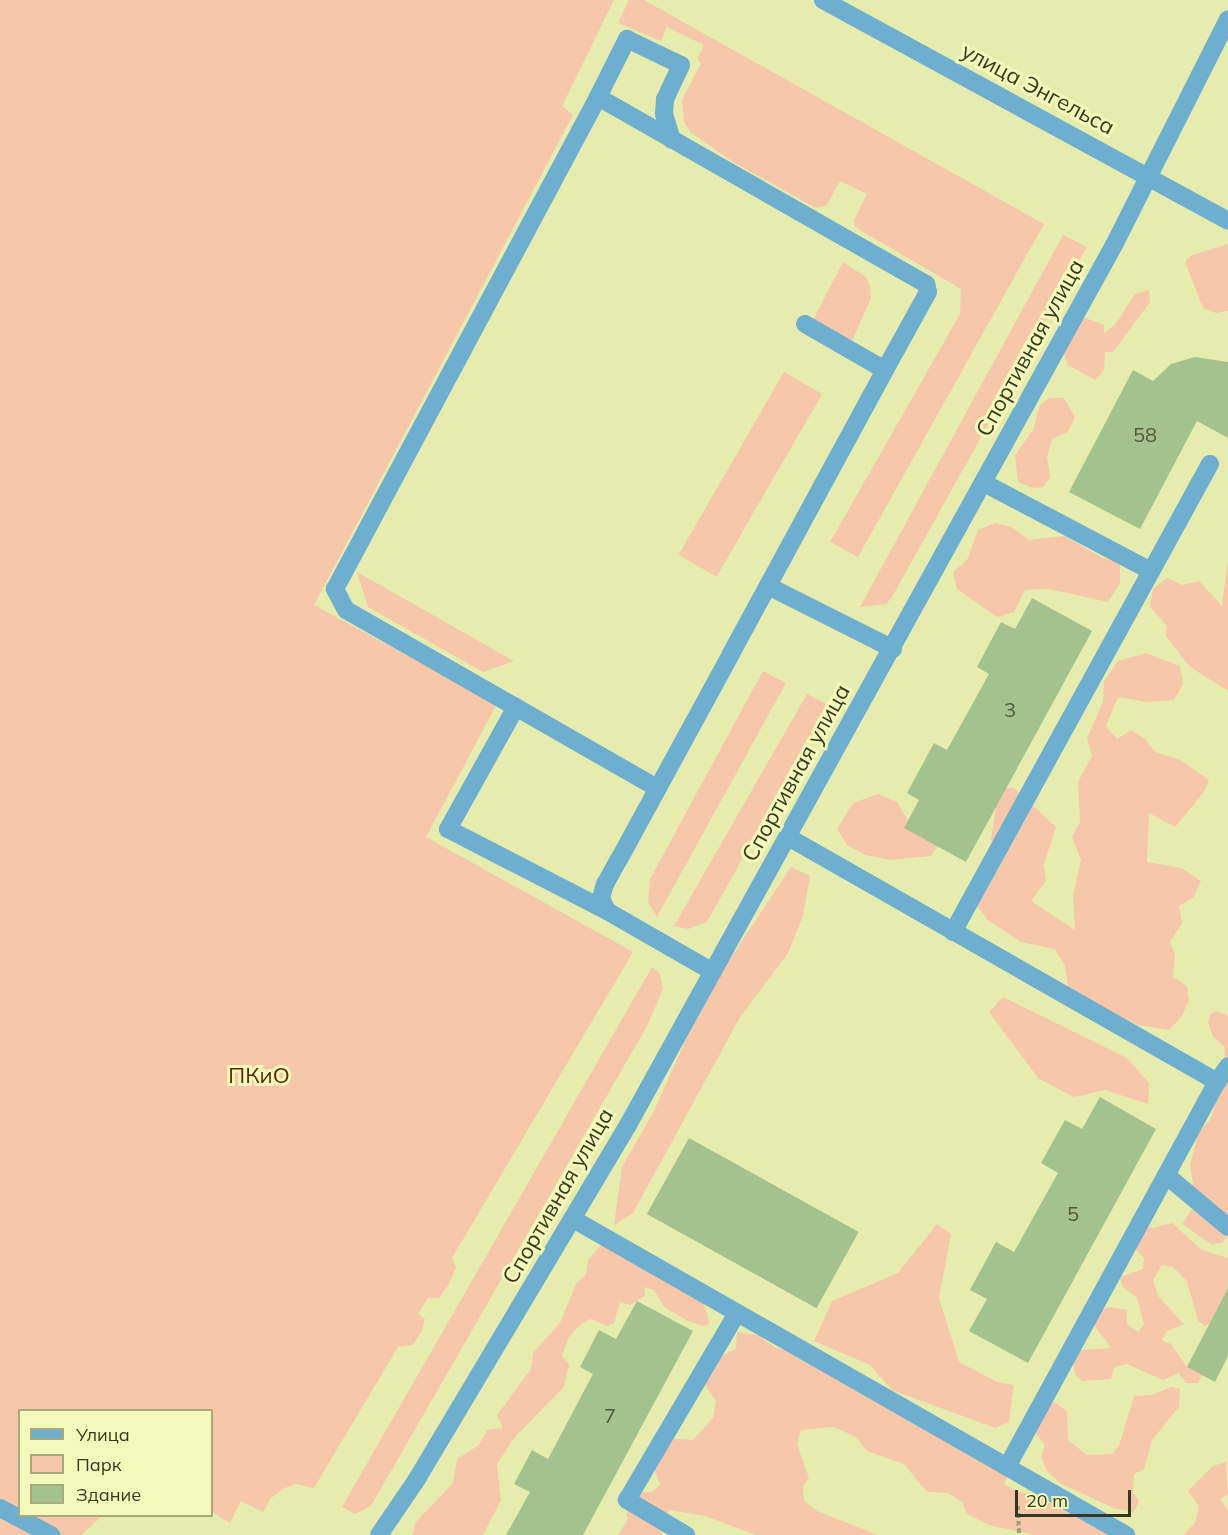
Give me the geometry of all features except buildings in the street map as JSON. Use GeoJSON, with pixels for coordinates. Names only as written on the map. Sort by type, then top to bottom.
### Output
{"type":"FeatureCollection","features":[{"type":"Feature","properties":{"kind":"street","name":"улица Энгельса"},"geometry":{"type":"LineString","coordinates":[[823,0],[1151,176],[1228,221]]}},
{"type":"Feature","properties":{"kind":"street","name":"Спортивная улица"},"geometry":{"type":"LineString","coordinates":[[379,1535],[417,1479],[573,1219],[713,972],[893,649],[1151,176],[1228,19]]}},
{"type":"Feature","properties":{"kind":"street"},"geometry":{"type":"LineString","coordinates":[[657,788],[346,610],[335,589],[627,39],[681,65],[665,99],[664,114],[672,140]]}},
{"type":"Feature","properties":{"kind":"street"},"geometry":{"type":"LineString","coordinates":[[598,97],[926,284],[928,292],[605,884],[602,898],[607,911]]}},
{"type":"Feature","properties":{"kind":"street"},"geometry":{"type":"LineString","coordinates":[[805,324],[885,370]]}},
{"type":"Feature","properties":{"kind":"street"},"geometry":{"type":"LineString","coordinates":[[953,932],[1210,464]]}},
{"type":"Feature","properties":{"kind":"street"},"geometry":{"type":"LineString","coordinates":[[984,483],[1150,571]]}},
{"type":"Feature","properties":{"kind":"street"},"geometry":{"type":"LineString","coordinates":[[768,586],[893,649]]}},
{"type":"Feature","properties":{"kind":"street"},"geometry":{"type":"LineString","coordinates":[[516,707],[448,829],[607,911],[713,972]]}},
{"type":"Feature","properties":{"kind":"street"},"geometry":{"type":"LineString","coordinates":[[788,837],[1217,1082]]}},
{"type":"Feature","properties":{"kind":"street"},"geometry":{"type":"LineString","coordinates":[[1006,1467],[1228,1065]]}},
{"type":"Feature","properties":{"kind":"street"},"geometry":{"type":"LineString","coordinates":[[1166,1175],[1228,1227]]}},
{"type":"Feature","properties":{"kind":"street"},"geometry":{"type":"LineString","coordinates":[[573,1219],[1126,1535]]}},
{"type":"Feature","properties":{"kind":"street"},"geometry":{"type":"LineString","coordinates":[[686,1535],[627,1500],[737,1313]]}},
{"type":"Feature","properties":{"kind":"street"},"geometry":{"type":"LineString","coordinates":[[0,1508],[51,1535]]}},
{"type":"Feature","properties":{"kind":"green space","name":"ПКиО"},"geometry":{"type":"Polygon","coordinates":[[[0,0],[614,0],[562,106],[573,115],[314,605],[497,704],[426,837],[633,952],[452,1258],[456,1267],[449,1284],[439,1298],[428,1298],[418,1314],[425,1319],[422,1330],[413,1345],[398,1347],[314,1488],[296,1484],[285,1488],[271,1498],[263,1512],[241,1501],[230,1523],[213,1513],[213,1409],[18,1409],[18,1517],[101,1517],[81,1535],[0,1535],[0,0]]]}},
{"type":"Feature","properties":{"kind":"green space"},"geometry":{"type":"Polygon","coordinates":[[[629,0],[644,0],[1044,224],[858,557],[830,542],[960,314],[961,289],[855,227],[854,220],[867,194],[840,181],[827,205],[816,208],[733,162],[690,132],[684,122],[682,100],[701,63],[697,59],[704,45],[667,27],[661,41],[618,23],[629,0]]]}},
{"type":"Feature","properties":{"kind":"green space"},"geometry":{"type":"Polygon","coordinates":[[[1063,235],[1087,247],[892,597],[886,604],[860,607],[1063,235]]]}},
{"type":"Feature","properties":{"kind":"green space"},"geometry":{"type":"Polygon","coordinates":[[[1228,244],[1228,311],[1216,313],[1203,308],[1185,262],[1192,255],[1228,244]]]}},
{"type":"Feature","properties":{"kind":"green space"},"geometry":{"type":"Polygon","coordinates":[[[843,262],[866,277],[870,285],[871,298],[852,341],[813,320],[843,262]]]}},
{"type":"Feature","properties":{"kind":"green space"},"geometry":{"type":"Polygon","coordinates":[[[1149,290],[1150,302],[1113,352],[1105,352],[1104,370],[1095,380],[1068,365],[1063,351],[1080,316],[1104,325],[1104,333],[1115,325],[1135,294],[1149,290]]]}},
{"type":"Feature","properties":{"kind":"green space"},"geometry":{"type":"Polygon","coordinates":[[[784,372],[822,394],[717,577],[678,555],[784,372]]]}},
{"type":"Feature","properties":{"kind":"green space"},"geometry":{"type":"Polygon","coordinates":[[[1049,398],[1064,398],[1075,417],[1068,432],[1052,439],[1047,457],[1050,478],[1043,487],[1033,488],[1018,482],[1015,455],[1033,430],[1040,405],[1049,398]]]}},
{"type":"Feature","properties":{"kind":"green space"},"geometry":{"type":"Polygon","coordinates":[[[995,523],[1011,527],[1029,540],[1065,536],[1101,557],[1120,563],[1120,583],[1108,602],[1049,589],[1025,590],[1014,612],[997,617],[957,589],[953,572],[967,560],[978,530],[995,523]]]}},
{"type":"Feature","properties":{"kind":"green space"},"geometry":{"type":"Polygon","coordinates":[[[1228,560],[1228,691],[1190,667],[1166,636],[1167,626],[1150,607],[1153,589],[1167,578],[1182,585],[1199,581],[1222,606],[1228,560]]]}},
{"type":"Feature","properties":{"kind":"green space"},"geometry":{"type":"Polygon","coordinates":[[[357,572],[514,661],[483,672],[368,607],[357,572]]]}},
{"type":"Feature","properties":{"kind":"green space"},"geometry":{"type":"Polygon","coordinates":[[[1146,653],[1180,666],[1183,684],[1174,700],[1147,702],[1118,697],[1106,726],[1117,739],[1131,730],[1145,739],[1155,752],[1180,760],[1209,780],[1204,792],[1175,827],[1149,813],[1147,862],[1181,868],[1201,881],[1194,897],[1179,906],[1182,923],[1170,942],[1175,955],[1173,977],[1187,986],[1189,1000],[1182,1016],[1169,1030],[1138,1025],[1097,1006],[1068,987],[1065,966],[1055,949],[1021,942],[988,920],[971,898],[995,856],[991,839],[996,807],[1006,788],[1014,788],[1056,827],[1044,864],[1046,881],[1031,901],[1075,930],[1073,895],[1081,860],[1072,837],[1080,822],[1078,782],[1092,756],[1087,738],[1103,702],[1104,681],[1118,661],[1146,653]]]}},
{"type":"Feature","properties":{"kind":"green space"},"geometry":{"type":"Polygon","coordinates":[[[763,671],[786,683],[657,917],[648,902],[650,879],[763,671]]]}},
{"type":"Feature","properties":{"kind":"green space"},"geometry":{"type":"Polygon","coordinates":[[[807,694],[828,705],[707,922],[688,929],[674,926],[807,694]]]}},
{"type":"Feature","properties":{"kind":"green space"},"geometry":{"type":"Polygon","coordinates":[[[878,794],[897,802],[908,820],[905,828],[938,846],[931,856],[892,860],[865,855],[847,845],[837,829],[853,803],[878,794]]]}},
{"type":"Feature","properties":{"kind":"green space"},"geometry":{"type":"Polygon","coordinates":[[[791,867],[810,876],[803,916],[788,953],[739,1019],[633,1213],[614,1225],[622,1167],[653,1113],[706,995],[791,867]]]}},
{"type":"Feature","properties":{"kind":"green space"},"geometry":{"type":"Polygon","coordinates":[[[652,967],[660,974],[663,989],[647,1026],[371,1506],[355,1514],[342,1507],[652,967]]]}},
{"type":"Feature","properties":{"kind":"green space"},"geometry":{"type":"Polygon","coordinates":[[[1003,997],[1127,1058],[1149,1083],[1148,1104],[1105,1090],[1074,1097],[1039,1079],[989,1012],[1003,997]]]}},
{"type":"Feature","properties":{"kind":"green space"},"geometry":{"type":"Polygon","coordinates":[[[1217,1011],[1228,1016],[1228,1224],[1227,1237],[1222,1243],[1211,1244],[1182,1224],[1193,1208],[1189,1194],[1193,1183],[1190,1165],[1198,1133],[1211,1119],[1223,1073],[1225,1047],[1213,1037],[1208,1022],[1210,1014],[1217,1011]]]}},
{"type":"Feature","properties":{"kind":"green space"},"geometry":{"type":"Polygon","coordinates":[[[1172,1223],[1202,1250],[1228,1258],[1228,1311],[1205,1326],[1198,1321],[1187,1281],[1173,1267],[1162,1265],[1153,1280],[1158,1296],[1184,1324],[1166,1332],[1162,1340],[1171,1344],[1187,1367],[1202,1375],[1198,1383],[1186,1383],[1179,1373],[1163,1380],[1127,1364],[1114,1367],[1111,1379],[1082,1381],[1075,1374],[1070,1351],[1111,1348],[1094,1325],[1098,1313],[1108,1307],[1127,1310],[1127,1324],[1138,1332],[1144,1324],[1137,1298],[1122,1286],[1120,1277],[1143,1269],[1144,1258],[1136,1250],[1133,1237],[1139,1225],[1153,1228],[1172,1223]]]}},
{"type":"Feature","properties":{"kind":"green space"},"geometry":{"type":"Polygon","coordinates":[[[937,1224],[951,1234],[939,1298],[959,1362],[997,1382],[1014,1385],[1009,1422],[995,1428],[892,1390],[870,1365],[814,1341],[832,1301],[898,1273],[937,1224]]]}},
{"type":"Feature","properties":{"kind":"green space"},"geometry":{"type":"Polygon","coordinates":[[[629,1240],[699,1291],[710,1323],[703,1326],[688,1321],[664,1307],[654,1290],[644,1287],[645,1296],[630,1305],[620,1302],[614,1323],[608,1326],[590,1319],[580,1325],[569,1337],[562,1355],[569,1365],[564,1387],[514,1438],[497,1464],[501,1500],[483,1535],[413,1535],[415,1523],[453,1483],[457,1459],[479,1445],[487,1430],[503,1428],[497,1415],[531,1369],[533,1353],[560,1323],[576,1284],[586,1274],[588,1260],[601,1245],[629,1240]]]}},
{"type":"Feature","properties":{"kind":"green space"},"geometry":{"type":"Polygon","coordinates":[[[737,1332],[758,1335],[776,1348],[788,1350],[1008,1475],[1004,1484],[1018,1492],[1040,1496],[1116,1535],[1034,1535],[989,1525],[967,1514],[962,1502],[948,1493],[927,1492],[904,1464],[867,1451],[856,1437],[834,1427],[801,1430],[797,1444],[809,1478],[803,1486],[804,1501],[817,1511],[878,1535],[756,1535],[705,1516],[669,1510],[666,1523],[659,1527],[663,1535],[618,1535],[627,1521],[627,1500],[640,1492],[652,1492],[660,1485],[654,1468],[664,1438],[693,1440],[713,1418],[716,1401],[704,1384],[719,1357],[736,1349],[737,1332]]]}},
{"type":"Feature","properties":{"kind":"green space"},"geometry":{"type":"Polygon","coordinates":[[[1171,1387],[1180,1389],[1179,1407],[1152,1440],[1144,1469],[1134,1474],[1133,1493],[1139,1501],[1134,1512],[1113,1508],[1060,1483],[1047,1471],[1041,1457],[1045,1445],[1037,1435],[1033,1419],[1045,1396],[1067,1411],[1068,1440],[1087,1455],[1112,1454],[1119,1446],[1134,1396],[1152,1395],[1171,1387]]]}},
{"type":"Feature","properties":{"kind":"green space"},"geometry":{"type":"Polygon","coordinates":[[[1226,1462],[1228,1494],[1220,1499],[1228,1510],[1228,1535],[1183,1535],[1195,1523],[1199,1506],[1188,1491],[1213,1466],[1226,1462]]]}}]}
